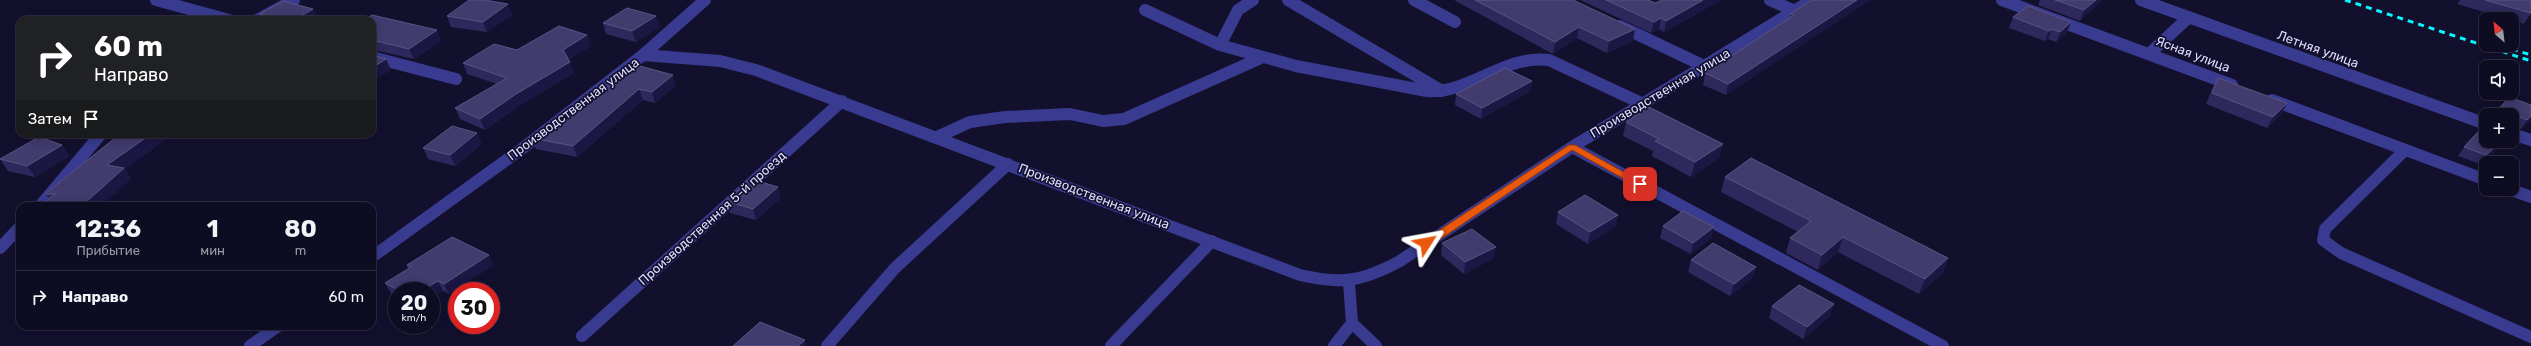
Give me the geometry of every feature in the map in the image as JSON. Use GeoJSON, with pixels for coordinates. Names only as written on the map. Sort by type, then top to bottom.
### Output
{"type":"FeatureCollection","features":[{"type":"Feature","properties":{"kind":"street"},"geometry":{"type":"LineString","coordinates":[[156,0],[214,16]]}},
{"type":"Feature","properties":{"kind":"street"},"geometry":{"type":"LineString","coordinates":[[264,16],[294,0]]}},
{"type":"Feature","properties":{"kind":"street"},"geometry":{"type":"LineString","coordinates":[[642,56],[705,0]]}},
{"type":"Feature","properties":{"kind":"street"},"geometry":{"type":"LineString","coordinates":[[1220,45],[1238,10],[1253,0]]}},
{"type":"Feature","properties":{"kind":"street"},"geometry":{"type":"LineString","coordinates":[[1288,0],[1444,92]]}},
{"type":"Feature","properties":{"kind":"street"},"geometry":{"type":"LineString","coordinates":[[1414,0],[1455,22]]}},
{"type":"Feature","properties":{"kind":"street"},"geometry":{"type":"LineString","coordinates":[[1770,0],[1794,11]]}},
{"type":"Feature","properties":{"kind":"street","name":"Производственная улица"},"geometry":{"type":"LineString","coordinates":[[376,254],[523,148],[642,56],[720,61],[756,70],[937,136],[1300,275],[1322,280],[1349,283],[1378,274],[1400,261],[1572,147],[1812,0]]}},
{"type":"Feature","properties":{"kind":"street","name":"Ясная улица"},"geometry":{"type":"LineString","coordinates":[[2002,0],[2244,89]]}},
{"type":"Feature","properties":{"kind":"street","name":"Летняя улица"},"geometry":{"type":"LineString","coordinates":[[2141,0],[2479,121]]}},
{"type":"Feature","properties":{"kind":"street"},"geometry":{"type":"LineString","coordinates":[[1145,10],[1220,45],[1263,57],[1356,79],[1427,91],[1444,92],[1520,61],[1534,58],[1548,60],[1643,104]]}},
{"type":"Feature","properties":{"kind":"street"},"geometry":{"type":"LineString","coordinates":[[2149,54],[2189,17]]}},
{"type":"Feature","properties":{"kind":"street"},"geometry":{"type":"LineString","coordinates":[[1606,20],[1704,66]]}},
{"type":"Feature","properties":{"kind":"street"},"geometry":{"type":"LineString","coordinates":[[376,57],[456,79]]}},
{"type":"Feature","properties":{"kind":"street"},"geometry":{"type":"LineString","coordinates":[[937,136],[970,122],[1056,114],[1072,114],[1110,123],[1263,57]]}},
{"type":"Feature","properties":{"kind":"street"},"geometry":{"type":"LineString","coordinates":[[2259,95],[2479,177]]}},
{"type":"Feature","properties":{"kind":"street","name":"Производственная 5-й проезд"},"geometry":{"type":"LineString","coordinates":[[582,336],[842,101]]}},
{"type":"Feature","properties":{"kind":"street"},"geometry":{"type":"LineString","coordinates":[[2519,136],[2531,140]]}},
{"type":"Feature","properties":{"kind":"street"},"geometry":{"type":"LineString","coordinates":[[43,202],[98,138]]}},
{"type":"Feature","properties":{"kind":"street"},"geometry":{"type":"LineString","coordinates":[[1572,147],[1943,346]]}},
{"type":"Feature","properties":{"kind":"street"},"geometry":{"type":"LineString","coordinates":[[2405,150],[2325,229],[2323,240],[2341,253],[2531,337]]}},
{"type":"Feature","properties":{"kind":"street"},"geometry":{"type":"LineString","coordinates":[[827,346],[895,268],[1008,164]]}},
{"type":"Feature","properties":{"kind":"street"},"geometry":{"type":"LineString","coordinates":[[2519,193],[2531,197]]}},
{"type":"Feature","properties":{"kind":"street"},"geometry":{"type":"LineString","coordinates":[[0,248],[16,231]]}},
{"type":"Feature","properties":{"kind":"street"},"geometry":{"type":"LineString","coordinates":[[1111,346],[1212,241]]}},
{"type":"Feature","properties":{"kind":"street"},"geometry":{"type":"LineString","coordinates":[[1349,283],[1352,323],[1376,346]]}},
{"type":"Feature","properties":{"kind":"street"},"geometry":{"type":"LineString","coordinates":[[1334,346],[1352,323]]}},
{"type":"Feature","properties":{"kind":"street"},"geometry":{"type":"LineString","coordinates":[[250,346],[272,330]]}},
{"type":"Feature","properties":{"kind":"building"},"geometry":{"type":"Polygon","coordinates":[[[469,0],[485,0],[508,4],[483,22],[447,16],[469,0]]]}},
{"type":"Feature","properties":{"kind":"building"},"geometry":{"type":"Polygon","coordinates":[[[1475,0],[1573,0],[1635,29],[1609,41],[1579,27],[1555,42],[1475,0]]]}},
{"type":"Feature","properties":{"kind":"building"},"geometry":{"type":"Polygon","coordinates":[[[1606,0],[1648,0],[1655,3],[1662,0],[1703,0],[1666,21],[1661,18],[1654,22],[1606,0]]]}},
{"type":"Feature","properties":{"kind":"building"},"geometry":{"type":"Polygon","coordinates":[[[1812,0],[1857,0],[1728,84],[1705,73],[1794,15],[1790,14],[1812,0]]]}},
{"type":"Feature","properties":{"kind":"building"},"geometry":{"type":"Polygon","coordinates":[[[2055,0],[2096,0],[2084,10],[2055,0]]]}},
{"type":"Feature","properties":{"kind":"building"},"geometry":{"type":"Polygon","coordinates":[[[2485,0],[2531,0],[2531,13],[2485,0]]]}},
{"type":"Feature","properties":{"kind":"building"},"geometry":{"type":"Polygon","coordinates":[[[283,1],[313,9],[301,16],[269,16],[260,14],[283,1]]]}},
{"type":"Feature","properties":{"kind":"building"},"geometry":{"type":"Polygon","coordinates":[[[2028,6],[2071,22],[2060,32],[2052,29],[2049,31],[2013,17],[2028,6]]]}},
{"type":"Feature","properties":{"kind":"building"},"geometry":{"type":"Polygon","coordinates":[[[627,8],[656,16],[632,31],[603,23],[627,8]]]}},
{"type":"Feature","properties":{"kind":"building"},"geometry":{"type":"Polygon","coordinates":[[[372,15],[437,30],[409,49],[376,41],[376,16],[370,16],[372,15]]]}},
{"type":"Feature","properties":{"kind":"building"},"geometry":{"type":"Polygon","coordinates":[[[559,26],[587,35],[563,50],[570,62],[516,94],[480,119],[455,108],[507,78],[463,63],[494,44],[517,50],[559,26]]]}},
{"type":"Feature","properties":{"kind":"building"},"geometry":{"type":"Polygon","coordinates":[[[376,56],[386,59],[376,65],[376,56]]]}},
{"type":"Feature","properties":{"kind":"building"},"geometry":{"type":"Polygon","coordinates":[[[640,66],[673,75],[652,92],[639,89],[573,146],[532,138],[640,66]]]}},
{"type":"Feature","properties":{"kind":"building"},"geometry":{"type":"Polygon","coordinates":[[[1505,68],[1532,81],[1482,108],[1456,94],[1505,68]]]}},
{"type":"Feature","properties":{"kind":"building"},"geometry":{"type":"Polygon","coordinates":[[[2218,78],[2287,103],[2273,117],[2212,93],[2218,78]]]}},
{"type":"Feature","properties":{"kind":"building"},"geometry":{"type":"Polygon","coordinates":[[[2506,100],[2517,100],[2531,105],[2531,116],[2527,120],[2519,117],[2519,108],[2500,108],[2506,100]]]}},
{"type":"Feature","properties":{"kind":"building"},"geometry":{"type":"Polygon","coordinates":[[[1649,107],[1723,144],[1695,162],[1655,141],[1659,139],[1626,122],[1649,107]]]}},
{"type":"Feature","properties":{"kind":"building"},"geometry":{"type":"Polygon","coordinates":[[[452,126],[477,133],[450,155],[423,148],[452,126]]]}},
{"type":"Feature","properties":{"kind":"building"},"geometry":{"type":"Polygon","coordinates":[[[2479,131],[2479,148],[2494,148],[2486,155],[2464,147],[2479,131]]]}},
{"type":"Feature","properties":{"kind":"building"},"geometry":{"type":"Polygon","coordinates":[[[37,138],[42,138],[62,145],[27,166],[0,159],[37,138]]]}},
{"type":"Feature","properties":{"kind":"building"},"geometry":{"type":"Polygon","coordinates":[[[115,138],[145,138],[107,165],[124,168],[86,202],[46,202],[55,194],[45,194],[115,138]]]}},
{"type":"Feature","properties":{"kind":"building"},"geometry":{"type":"Polygon","coordinates":[[[1751,158],[1948,258],[1925,279],[1843,237],[1822,255],[1790,238],[1811,221],[1725,177],[1751,158]]]}},
{"type":"Feature","properties":{"kind":"building"},"geometry":{"type":"Polygon","coordinates":[[[751,179],[778,187],[753,209],[726,201],[751,179]]]}},
{"type":"Feature","properties":{"kind":"building"},"geometry":{"type":"Polygon","coordinates":[[[1585,195],[1618,215],[1590,232],[1558,212],[1585,195]]]}},
{"type":"Feature","properties":{"kind":"building"},"geometry":{"type":"Polygon","coordinates":[[[1683,211],[1714,227],[1693,243],[1663,226],[1683,211]]]}},
{"type":"Feature","properties":{"kind":"building"},"geometry":{"type":"Polygon","coordinates":[[[1472,229],[1496,247],[1465,262],[1442,243],[1472,229]]]}},
{"type":"Feature","properties":{"kind":"building"},"geometry":{"type":"Polygon","coordinates":[[[452,237],[489,255],[444,284],[438,281],[388,282],[388,285],[385,283],[411,267],[407,265],[452,237]]]}},
{"type":"Feature","properties":{"kind":"building"},"geometry":{"type":"Polygon","coordinates":[[[1713,243],[1756,267],[1734,284],[1691,260],[1713,243]]]}},
{"type":"Feature","properties":{"kind":"building"},"geometry":{"type":"Polygon","coordinates":[[[1799,285],[1834,304],[1807,327],[1772,306],[1799,285]]]}},
{"type":"Feature","properties":{"kind":"building"},"geometry":{"type":"Polygon","coordinates":[[[760,322],[805,340],[798,346],[733,346],[760,322]]]}},
{"type":"Feature","properties":{"kind":"railway"},"geometry":{"type":"LineString","coordinates":[[2345,0],[2531,61]]}},
{"type":"Feature","properties":{"kind":"railway"},"geometry":{"type":"LineString","coordinates":[[2519,51],[2531,55]]}},
{"type":"Feature","properties":{"kind":"route"},"geometry":{"type":"LineString","coordinates":[[1426,243],[1572,147],[1640,184]]}}]}
